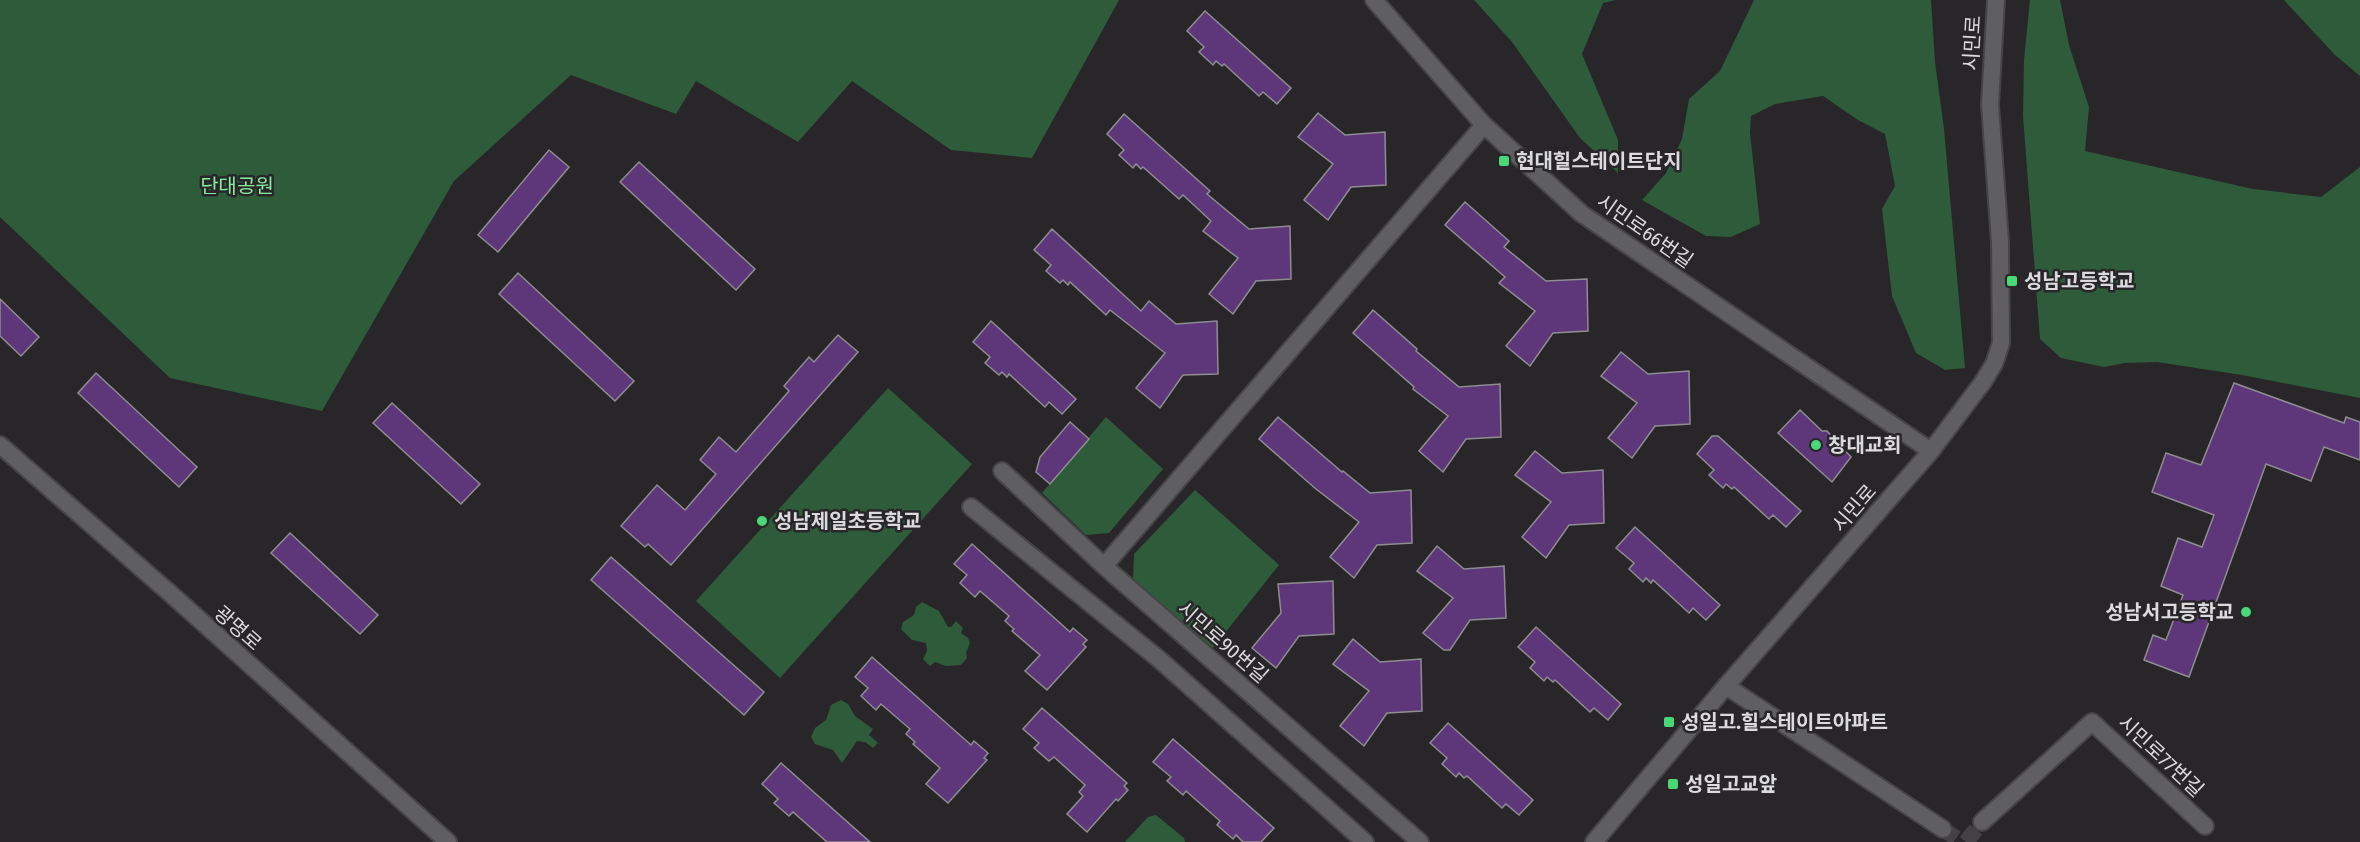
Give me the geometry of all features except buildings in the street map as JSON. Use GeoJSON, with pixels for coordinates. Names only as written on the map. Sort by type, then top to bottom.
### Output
{"type":"FeatureCollection","features":[{"type":"Feature","properties":{"kind":"street","name":"시민로66번길"},"geometry":{"type":"LineString","coordinates":[[1374,0],[1484,125],[1582,214],[1931,451]]}},
{"type":"Feature","properties":{"kind":"street","name":"시민로"},"geometry":{"type":"LineString","coordinates":[[1594,842],[1726,686],[1931,451],[1994,364],[2001,343],[2000,242],[1990,105],[1996,0]]}},
{"type":"Feature","properties":{"kind":"street"},"geometry":{"type":"LineString","coordinates":[[1104,566],[1484,125]]}},
{"type":"Feature","properties":{"kind":"street","name":"광명로"},"geometry":{"type":"LineString","coordinates":[[0,445],[448,842]]}},
{"type":"Feature","properties":{"kind":"street","name":"시민로90번길"},"geometry":{"type":"LineString","coordinates":[[1002,471],[1104,566],[1420,842]]}},
{"type":"Feature","properties":{"kind":"street"},"geometry":{"type":"LineString","coordinates":[[971,507],[1160,660],[1365,842]]}},
{"type":"Feature","properties":{"kind":"street"},"geometry":{"type":"LineString","coordinates":[[1726,686],[1943,829]]}},
{"type":"Feature","properties":{"kind":"street","name":"시민로77번길"},"geometry":{"type":"LineString","coordinates":[[1982,822],[2092,722],[2205,826]]}},
{"type":"Feature","properties":{"kind":"green space","name":"단대공원"},"geometry":{"type":"Polygon","coordinates":[[[0,0],[1119,0],[1032,158],[951,150],[852,81],[798,142],[696,81],[676,114],[571,75],[454,181],[322,411],[170,378],[0,217],[0,0]]]}},
{"type":"Feature","properties":{"kind":"green space"},"geometry":{"type":"Polygon","coordinates":[[[1474,0],[1616,0],[1603,3],[1582,54],[1618,140],[1618,173],[1580,138],[1512,42],[1474,0]]]}},
{"type":"Feature","properties":{"kind":"green space"},"geometry":{"type":"Polygon","coordinates":[[[1754,0],[1931,0],[1965,368],[1945,370],[1916,353],[1892,296],[1882,209],[1895,186],[1885,134],[1858,120],[1823,96],[1775,104],[1751,116],[1750,133],[1760,224],[1731,237],[1706,236],[1642,200],[1666,173],[1682,139],[1689,99],[1720,71],[1754,0]]]}},
{"type":"Feature","properties":{"kind":"green space"},"geometry":{"type":"Polygon","coordinates":[[[2030,0],[2060,0],[2069,45],[2089,107],[2085,151],[2253,189],[2321,197],[2360,167],[2360,398],[2242,375],[2157,362],[2125,363],[2104,367],[2061,358],[2040,339],[2023,116],[2024,60],[2030,0]]]}},
{"type":"Feature","properties":{"kind":"green space"},"geometry":{"type":"Polygon","coordinates":[[[2284,0],[2360,0],[2360,76],[2335,55],[2284,0]]]}},
{"type":"Feature","properties":{"kind":"green space"},"geometry":{"type":"Polygon","coordinates":[[[888,388],[972,464],[780,678],[696,601],[888,388]]]}},
{"type":"Feature","properties":{"kind":"green space"},"geometry":{"type":"Polygon","coordinates":[[[1106,417],[1163,469],[1109,533],[1086,535],[1042,493],[1106,417]]]}},
{"type":"Feature","properties":{"kind":"green space"},"geometry":{"type":"Polygon","coordinates":[[[1195,490],[1279,565],[1213,648],[1133,580],[1134,554],[1195,490]]]}},
{"type":"Feature","properties":{"kind":"green space"},"geometry":{"type":"Polygon","coordinates":[[[922,602],[939,611],[948,627],[956,621],[963,628],[961,633],[968,638],[970,643],[966,653],[967,658],[961,665],[946,666],[935,662],[930,666],[923,659],[927,651],[926,643],[912,640],[901,629],[903,622],[914,615],[916,607],[922,602]]]}},
{"type":"Feature","properties":{"kind":"green space"},"geometry":{"type":"Polygon","coordinates":[[[841,700],[848,704],[855,716],[873,729],[869,735],[878,743],[873,748],[865,742],[857,741],[842,763],[833,750],[815,744],[811,737],[815,728],[826,720],[831,705],[841,700]]]}},
{"type":"Feature","properties":{"kind":"green space"},"geometry":{"type":"Polygon","coordinates":[[[1156,815],[1184,838],[1185,842],[1125,842],[1148,817],[1156,815]]]}},
{"type":"Feature","properties":{"kind":"tunnel"},"geometry":{"type":"LineString","coordinates":[[1966,842],[1982,822]]}},
{"type":"Feature","properties":{"kind":"tunnel"},"geometry":{"type":"LineString","coordinates":[[1943,829],[1962,842]]}},
{"type":"Feature","properties":{"kind":"place","name":"현대힐스테이트단지"},"geometry":{"type":"Point","coordinates":[1504,161]}},
{"type":"Feature","properties":{"kind":"place","name":"성남고등학교"},"geometry":{"type":"Point","coordinates":[2012,281]}},
{"type":"Feature","properties":{"kind":"place","name":"창대교회"},"geometry":{"type":"Point","coordinates":[1816,445]}},
{"type":"Feature","properties":{"kind":"place","name":"성남제일초등학교"},"geometry":{"type":"Point","coordinates":[762,521]}},
{"type":"Feature","properties":{"kind":"place","name":"성남서고등학교"},"geometry":{"type":"Point","coordinates":[2246,612]}},
{"type":"Feature","properties":{"kind":"place","name":"성일고.힐스테이트아파트"},"geometry":{"type":"Point","coordinates":[1669,722]}},
{"type":"Feature","properties":{"kind":"place","name":"성일고교앞"},"geometry":{"type":"Point","coordinates":[1673,784]}}]}
